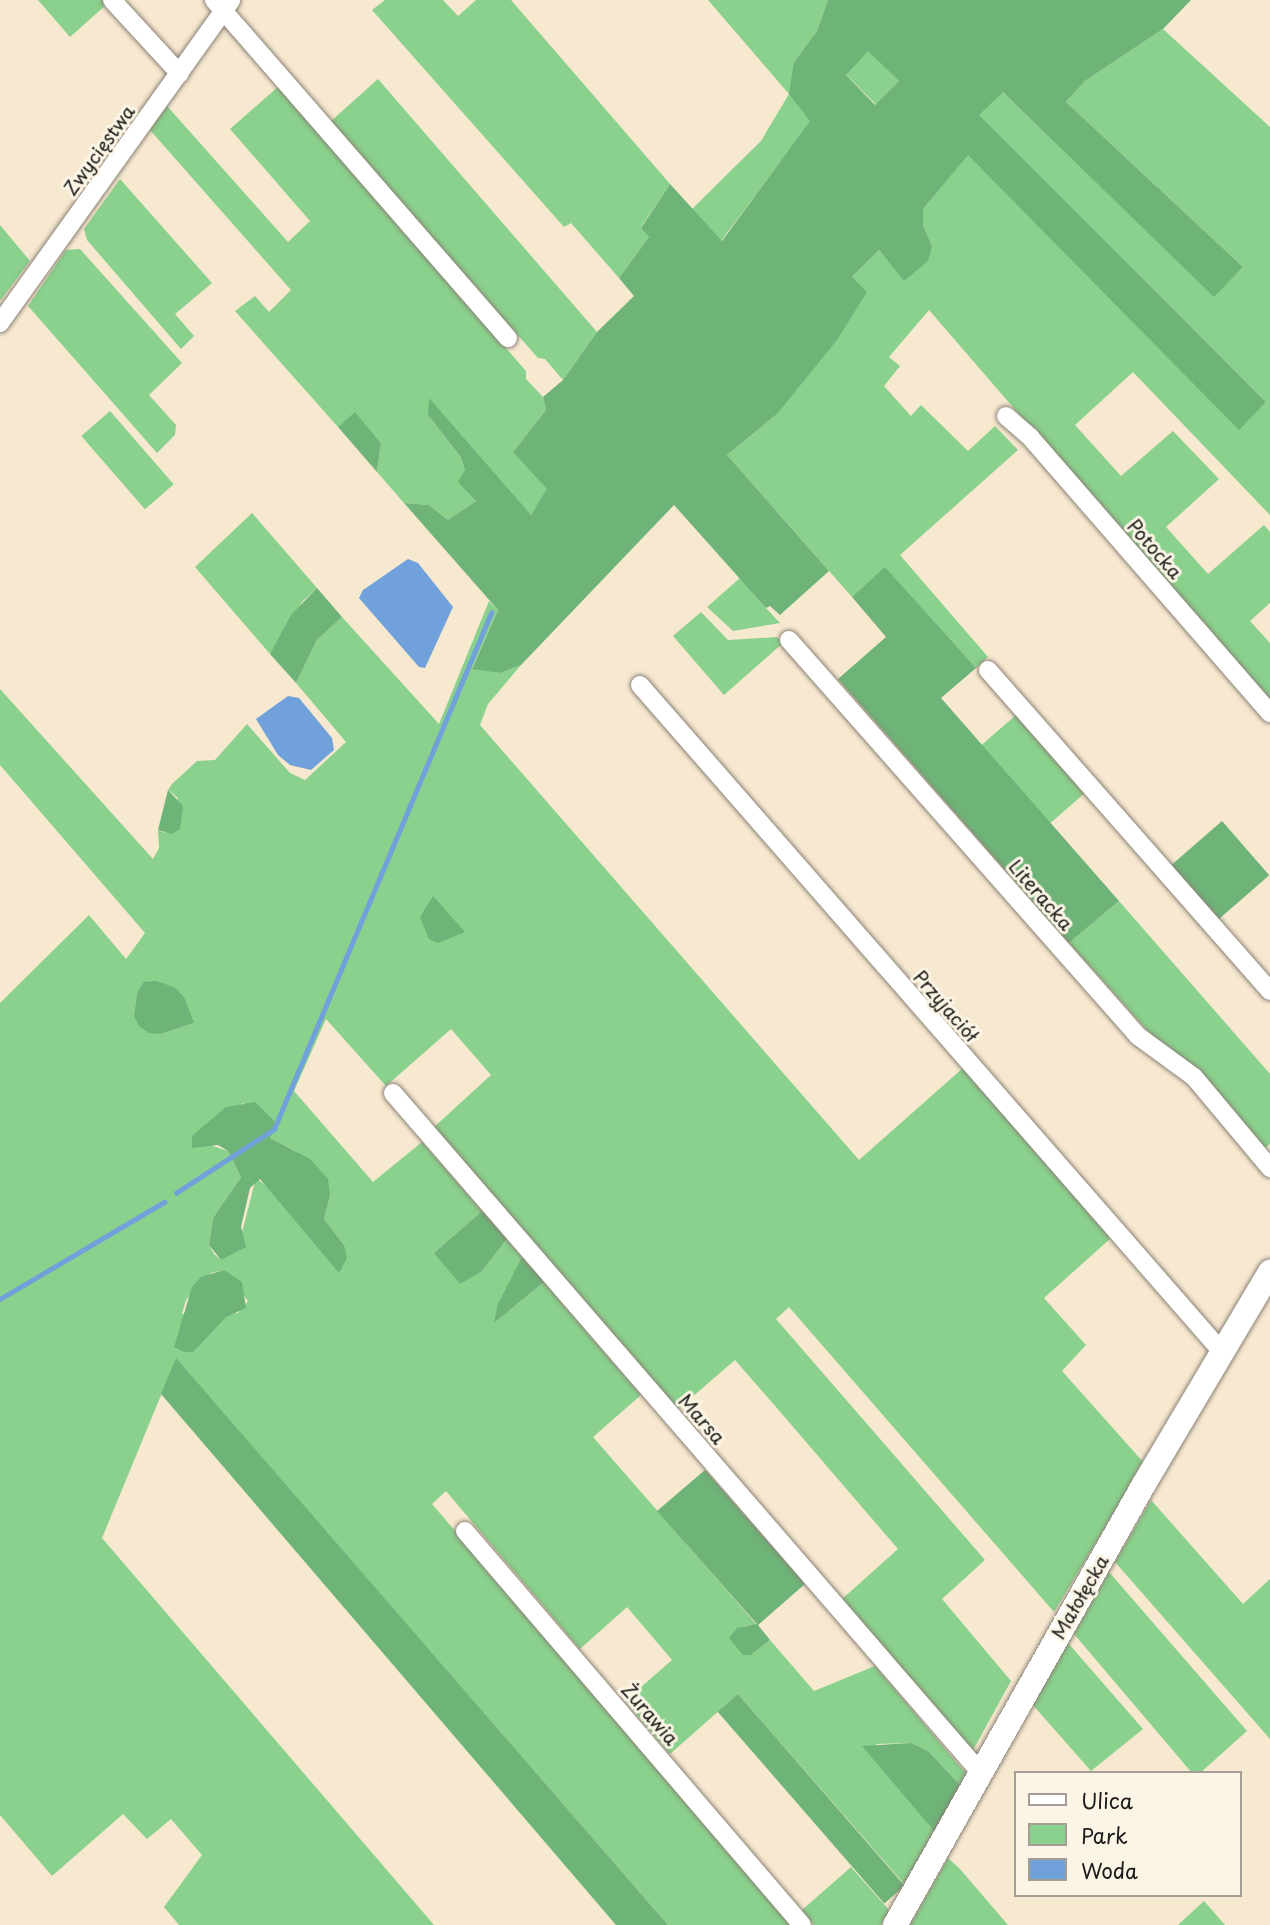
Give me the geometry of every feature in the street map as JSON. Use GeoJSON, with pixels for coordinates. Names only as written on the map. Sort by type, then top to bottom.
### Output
{"type":"FeatureCollection","features":[{"type":"Feature","properties":{"kind":"street"},"geometry":{"type":"LineString","coordinates":[[113,0],[180,74]]}},
{"type":"Feature","properties":{"kind":"street"},"geometry":{"type":"LineString","coordinates":[[223,4],[508,338]]}},
{"type":"Feature","properties":{"kind":"street","name":"Zwycięstwa"},"geometry":{"type":"LineString","coordinates":[[0,323],[180,74],[223,4]]}},
{"type":"Feature","properties":{"kind":"street","name":"Potocka"},"geometry":{"type":"LineString","coordinates":[[1006,416],[1030,437],[1270,713]]}},
{"type":"Feature","properties":{"kind":"street","name":"Literacka"},"geometry":{"type":"LineString","coordinates":[[789,640],[1138,1036],[1194,1077],[1270,1168]]}},
{"type":"Feature","properties":{"kind":"street"},"geometry":{"type":"LineString","coordinates":[[988,670],[1270,991]]}},
{"type":"Feature","properties":{"kind":"street","name":"Przyjaciół"},"geometry":{"type":"LineString","coordinates":[[640,685],[1223,1353]]}},
{"type":"Feature","properties":{"kind":"street","name":"Marsa"},"geometry":{"type":"LineString","coordinates":[[393,1093],[980,1772]]}},
{"type":"Feature","properties":{"kind":"street","name":"Małołęcka"},"geometry":{"type":"LineString","coordinates":[[895,1925],[980,1772],[1270,1272]]}},
{"type":"Feature","properties":{"kind":"street","name":"Żurawia"},"geometry":{"type":"LineString","coordinates":[[465,1531],[802,1925]]}},
{"type":"Feature","properties":{"kind":"green space"},"geometry":{"type":"Polygon","coordinates":[[[38,0],[104,0],[107,4],[70,37],[38,0]]]}},
{"type":"Feature","properties":{"kind":"green space"},"geometry":{"type":"Polygon","coordinates":[[[385,0],[443,0],[458,16],[476,0],[511,0],[670,184],[641,227],[649,237],[619,278],[571,223],[564,227],[372,10],[385,0]]]}},
{"type":"Feature","properties":{"kind":"green space"},"geometry":{"type":"Polygon","coordinates":[[[708,0],[828,0],[817,31],[794,62],[811,121],[721,241],[692,209],[761,141],[789,94],[708,0]]]}},
{"type":"Feature","properties":{"kind":"green space"},"geometry":{"type":"Polygon","coordinates":[[[828,0],[1191,0],[1163,29],[1085,81],[1066,102],[1243,267],[1214,297],[1003,92],[979,115],[1266,402],[1239,430],[968,155],[923,209],[923,225],[932,246],[928,261],[904,281],[879,250],[852,277],[867,292],[837,340],[777,414],[727,455],[829,571],[780,615],[770,606],[766,608],[674,505],[521,665],[500,673],[472,669],[498,610],[404,503],[429,505],[448,520],[476,501],[458,482],[465,470],[460,456],[428,415],[429,398],[531,515],[547,489],[513,452],[546,410],[543,397],[563,380],[597,332],[634,296],[619,278],[649,237],[641,228],[670,184],[722,241],[810,121],[789,94],[794,62],[817,31],[828,0]],[[868,51],[846,75],[875,105],[899,81],[868,51]]]}},
{"type":"Feature","properties":{"kind":"green space"},"geometry":{"type":"Polygon","coordinates":[[[1163,29],[1270,127],[1270,515],[1133,372],[1075,425],[1121,476],[1173,431],[1219,479],[1166,527],[1208,574],[1264,525],[1270,532],[1270,603],[1250,621],[1270,643],[1270,705],[929,310],[889,357],[900,366],[884,386],[911,416],[921,405],[968,451],[995,426],[1018,450],[900,555],[988,657],[976,668],[885,568],[852,597],[727,455],[777,414],[852,277],[879,250],[904,280],[932,246],[923,225],[923,209],[968,154],[1239,429],[1266,402],[978,115],[1002,91],[1214,296],[1243,267],[1066,102],[1085,81],[1163,29]]]}},
{"type":"Feature","properties":{"kind":"green space"},"geometry":{"type":"Polygon","coordinates":[[[868,50],[899,81],[876,104],[845,73],[868,50]]]}},
{"type":"Feature","properties":{"kind":"green space"},"geometry":{"type":"Polygon","coordinates":[[[378,79],[597,332],[563,380],[545,359],[538,358],[330,122],[378,79]]]}},
{"type":"Feature","properties":{"kind":"green space"},"geometry":{"type":"Polygon","coordinates":[[[278,87],[526,371],[526,379],[543,397],[546,410],[513,452],[548,489],[531,515],[428,415],[460,456],[476,501],[448,520],[429,505],[404,503],[377,472],[381,443],[355,413],[338,427],[235,311],[255,296],[269,312],[291,290],[150,130],[167,106],[288,242],[310,221],[230,129],[278,87]]]}},
{"type":"Feature","properties":{"kind":"green space"},"geometry":{"type":"Polygon","coordinates":[[[120,179],[212,283],[175,314],[194,336],[181,349],[87,240],[84,229],[120,179]]]}},
{"type":"Feature","properties":{"kind":"green space"},"geometry":{"type":"Polygon","coordinates":[[[0,225],[30,261],[0,301],[0,225]]]}},
{"type":"Feature","properties":{"kind":"green space"},"geometry":{"type":"Polygon","coordinates":[[[80,249],[182,363],[149,395],[176,425],[175,435],[157,453],[28,306],[66,250],[80,249]]]}},
{"type":"Feature","properties":{"kind":"green space"},"geometry":{"type":"Polygon","coordinates":[[[110,411],[174,484],[145,509],[81,436],[110,411]]]}},
{"type":"Feature","properties":{"kind":"green space"},"geometry":{"type":"Polygon","coordinates":[[[355,412],[381,443],[377,472],[338,427],[355,412]]]}},
{"type":"Feature","properties":{"kind":"green space"},"geometry":{"type":"Polygon","coordinates":[[[252,513],[317,588],[302,602],[270,654],[195,567],[252,513]]]}},
{"type":"Feature","properties":{"kind":"green space"},"geometry":{"type":"Polygon","coordinates":[[[885,567],[976,668],[941,698],[1119,901],[1069,943],[838,679],[886,637],[852,597],[885,567]]]}},
{"type":"Feature","properties":{"kind":"green space"},"geometry":{"type":"Polygon","coordinates":[[[740,578],[780,623],[733,631],[707,607],[740,578]]]}},
{"type":"Feature","properties":{"kind":"green space"},"geometry":{"type":"Polygon","coordinates":[[[317,588],[342,617],[317,640],[296,683],[270,654],[291,615],[317,588]]]}},
{"type":"Feature","properties":{"kind":"green space"},"geometry":{"type":"Polygon","coordinates":[[[489,601],[498,610],[472,668],[500,673],[521,665],[488,704],[480,725],[859,1160],[963,1068],[1111,1238],[1044,1298],[1086,1345],[1062,1371],[1144,1463],[1054,1612],[789,1307],[776,1319],[985,1560],[942,1599],[1011,1681],[972,1752],[841,1600],[898,1549],[776,1407],[735,1360],[677,1410],[433,1128],[491,1075],[451,1029],[386,1086],[326,1019],[294,1091],[373,1182],[422,1142],[482,1211],[434,1253],[482,1271],[507,1239],[522,1257],[495,1322],[544,1282],[641,1395],[593,1437],[757,1625],[744,1626],[751,1655],[770,1640],[814,1691],[875,1666],[968,1776],[961,1786],[928,1751],[911,1743],[876,1744],[935,1832],[905,1885],[738,1694],[670,1754],[625,1701],[672,1660],[627,1607],[580,1649],[446,1491],[432,1504],[794,1925],[668,1925],[176,1359],[102,1538],[434,1925],[179,1925],[164,1907],[202,1855],[171,1819],[147,1839],[123,1814],[52,1876],[0,1815],[0,1003],[89,915],[126,959],[145,933],[0,765],[0,689],[153,859],[159,848],[158,830],[165,833],[178,798],[168,790],[172,784],[197,761],[215,760],[247,724],[290,773],[305,780],[346,742],[296,683],[317,640],[342,617],[439,724],[489,601]],[[137,992],[134,1016],[161,1034],[194,1023],[137,992]],[[243,1103],[201,1130],[207,1144],[228,1151],[241,1177],[213,1218],[209,1245],[221,1260],[241,1236],[256,1178],[344,1245],[324,1219],[330,1196],[297,1152],[270,1138],[243,1103]],[[224,1270],[211,1273],[186,1300],[182,1314],[238,1313],[248,1301],[224,1270]]]}},
{"type":"Feature","properties":{"kind":"green space"},"geometry":{"type":"Polygon","coordinates":[[[701,612],[728,640],[777,637],[783,643],[724,695],[673,636],[701,612]]]}},
{"type":"Feature","properties":{"kind":"green space"},"geometry":{"type":"Polygon","coordinates":[[[1016,715],[1084,793],[1050,824],[981,745],[1016,715]]]}},
{"type":"Feature","properties":{"kind":"green space"},"geometry":{"type":"Polygon","coordinates":[[[168,790],[183,806],[180,829],[172,834],[158,830],[168,790]]]}},
{"type":"Feature","properties":{"kind":"green space"},"geometry":{"type":"Polygon","coordinates":[[[1222,821],[1269,875],[1219,919],[1171,865],[1222,821]]]}},
{"type":"Feature","properties":{"kind":"green space"},"geometry":{"type":"Polygon","coordinates":[[[433,896],[465,932],[438,943],[429,939],[420,917],[433,896]]]}},
{"type":"Feature","properties":{"kind":"green space"},"geometry":{"type":"Polygon","coordinates":[[[1119,901],[1270,1074],[1270,1144],[1265,1148],[1164,1049],[1069,943],[1119,901]]]}},
{"type":"Feature","properties":{"kind":"green space"},"geometry":{"type":"Polygon","coordinates":[[[156,981],[174,987],[184,997],[194,1023],[161,1034],[149,1033],[139,1026],[134,1016],[137,992],[144,982],[156,981]]]}},
{"type":"Feature","properties":{"kind":"green space"},"geometry":{"type":"Polygon","coordinates":[[[255,1102],[276,1123],[270,1138],[310,1159],[328,1179],[330,1196],[324,1219],[344,1245],[347,1258],[339,1273],[260,1179],[250,1188],[241,1227],[246,1247],[221,1260],[209,1245],[213,1218],[241,1177],[228,1151],[218,1145],[192,1148],[192,1136],[226,1107],[255,1102]]]}},
{"type":"Feature","properties":{"kind":"green space"},"geometry":{"type":"Polygon","coordinates":[[[482,1211],[507,1239],[482,1271],[460,1284],[434,1253],[482,1211]]]}},
{"type":"Feature","properties":{"kind":"green space"},"geometry":{"type":"Polygon","coordinates":[[[522,1257],[544,1282],[494,1323],[498,1304],[522,1257]]]}},
{"type":"Feature","properties":{"kind":"green space"},"geometry":{"type":"Polygon","coordinates":[[[224,1270],[242,1282],[246,1308],[226,1317],[193,1352],[184,1352],[174,1347],[192,1287],[201,1277],[224,1270]]]}},
{"type":"Feature","properties":{"kind":"green space"},"geometry":{"type":"Polygon","coordinates":[[[176,1358],[668,1925],[616,1925],[161,1394],[176,1358]]]}},
{"type":"Feature","properties":{"kind":"green space"},"geometry":{"type":"Polygon","coordinates":[[[705,1470],[805,1584],[758,1625],[770,1640],[751,1655],[743,1655],[729,1638],[737,1628],[757,1624],[657,1511],[705,1470]]]}},
{"type":"Feature","properties":{"kind":"green space"},"geometry":{"type":"Polygon","coordinates":[[[1151,1500],[1243,1604],[1270,1579],[1270,1739],[1115,1562],[1151,1500]]]}},
{"type":"Feature","properties":{"kind":"green space"},"geometry":{"type":"Polygon","coordinates":[[[1109,1572],[1247,1731],[1202,1771],[1190,1771],[1074,1634],[1109,1572]]]}},
{"type":"Feature","properties":{"kind":"green space"},"geometry":{"type":"Polygon","coordinates":[[[1068,1643],[1143,1729],[1091,1771],[1032,1704],[1068,1643]]]}},
{"type":"Feature","properties":{"kind":"green space"},"geometry":{"type":"Polygon","coordinates":[[[738,1694],[905,1886],[884,1903],[718,1712],[738,1694]]]}},
{"type":"Feature","properties":{"kind":"green space"},"geometry":{"type":"Polygon","coordinates":[[[911,1743],[928,1751],[961,1786],[935,1832],[862,1746],[911,1743]]]}},
{"type":"Feature","properties":{"kind":"green space"},"geometry":{"type":"Polygon","coordinates":[[[948,1858],[960,1869],[1008,1925],[910,1925],[948,1858]]]}},
{"type":"Feature","properties":{"kind":"green space"},"geometry":{"type":"Polygon","coordinates":[[[851,1867],[889,1910],[881,1925],[814,1925],[802,1910],[851,1867]]]}},
{"type":"Feature","properties":{"kind":"green space"},"geometry":{"type":"Polygon","coordinates":[[[1204,1901],[1225,1925],[1178,1925],[1204,1901]]]}},
{"type":"Feature","properties":{"kind":"water"},"geometry":{"type":"Polygon","coordinates":[[[408,559],[418,563],[453,607],[425,668],[419,667],[359,598],[363,590],[408,559]]]}},
{"type":"Feature","properties":{"kind":"water"},"geometry":{"type":"Polygon","coordinates":[[[288,696],[299,698],[332,738],[334,750],[311,770],[290,765],[278,755],[256,719],[288,696]]]}},
{"type":"Feature","properties":{"kind":"waterway"},"geometry":{"type":"LineString","coordinates":[[176,1193],[274,1129],[491,613]]}},
{"type":"Feature","properties":{"kind":"waterway"},"geometry":{"type":"LineString","coordinates":[[0,1299],[164,1202]]}}]}
